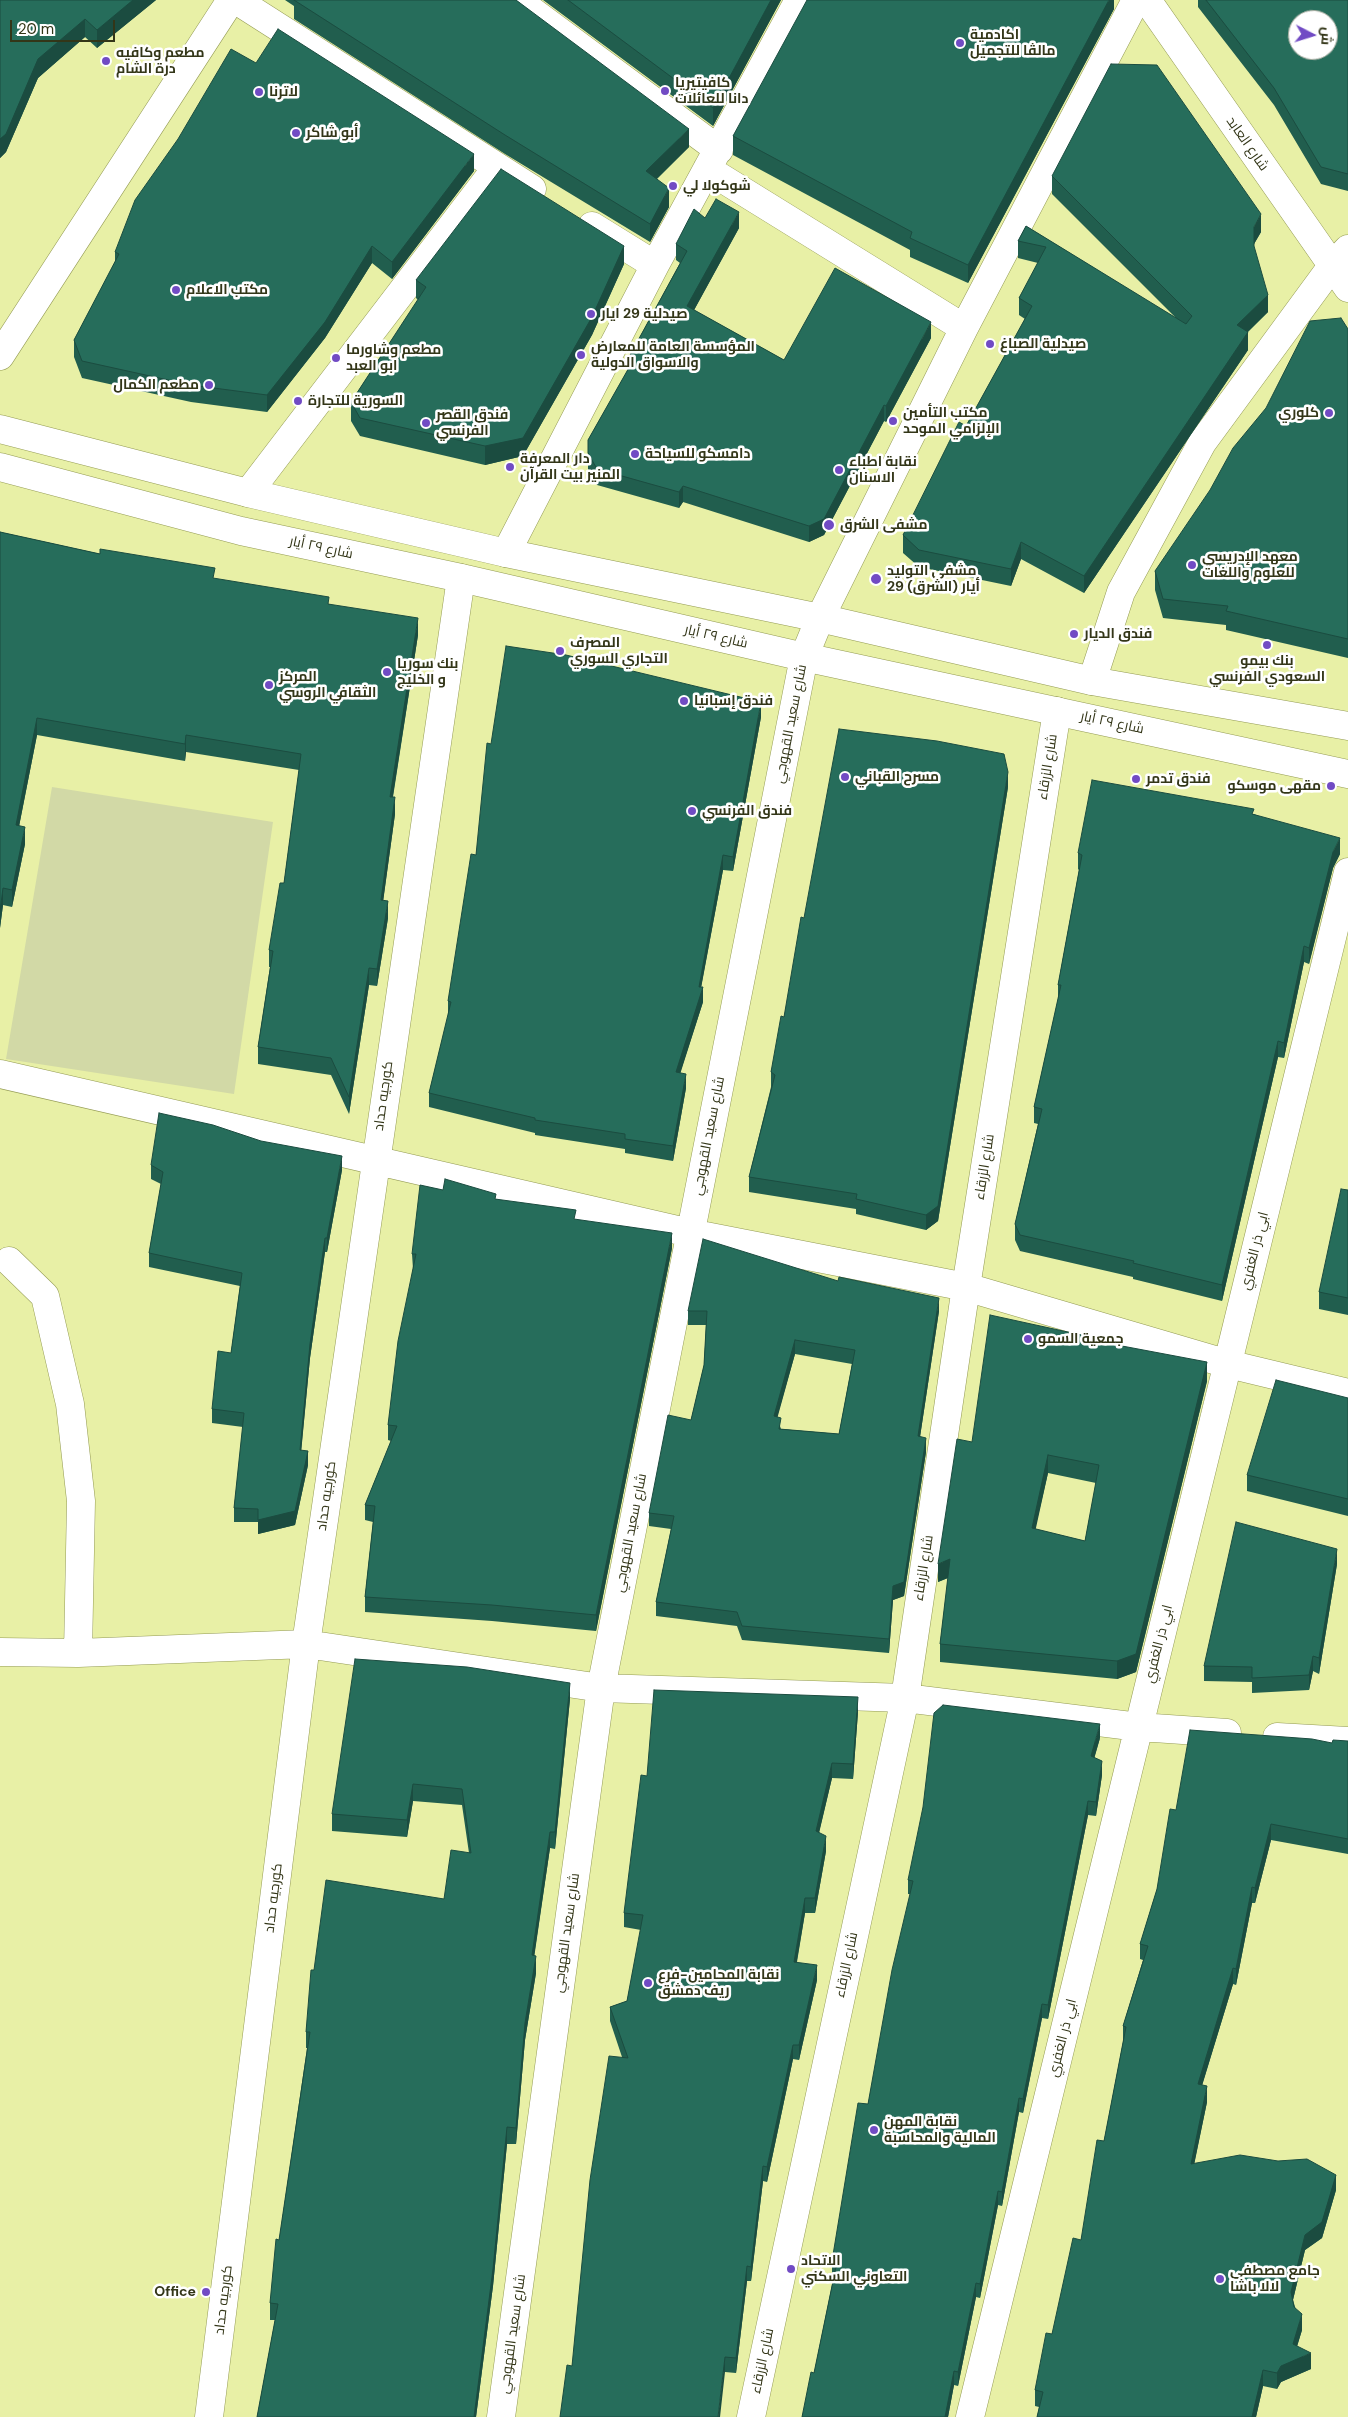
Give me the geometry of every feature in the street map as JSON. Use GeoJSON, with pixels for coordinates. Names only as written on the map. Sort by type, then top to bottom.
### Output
{"type":"FeatureCollection","features":[{"type":"Feature","properties":{"kind":"street"},"geometry":{"type":"LineString","coordinates":[[0,356],[231,0]]}},
{"type":"Feature","properties":{"kind":"street"},"geometry":{"type":"LineString","coordinates":[[236,0],[497,167],[655,265]]}},
{"type":"Feature","properties":{"kind":"street"},"geometry":{"type":"LineString","coordinates":[[506,553],[655,265],[799,0]]}},
{"type":"Feature","properties":{"kind":"street","name":"شارع سعيد القهوجي"},"geometry":{"type":"LineString","coordinates":[[501,2417],[601,1688],[804,657],[820,618],[964,328],[1136,0]]}},
{"type":"Feature","properties":{"kind":"street","name":"شارع العابد"},"geometry":{"type":"LineString","coordinates":[[1147,0],[1340,257],[1348,288]]}},
{"type":"Feature","properties":{"kind":"street"},"geometry":{"type":"LineString","coordinates":[[534,5],[713,160],[964,328]]}},
{"type":"Feature","properties":{"kind":"street"},"geometry":{"type":"LineString","coordinates":[[248,494],[497,167]]}},
{"type":"Feature","properties":{"kind":"street"},"geometry":{"type":"LineString","coordinates":[[1092,681],[1121,592],[1202,443],[1340,257]]}},
{"type":"Feature","properties":{"kind":"street"},"geometry":{"type":"LineString","coordinates":[[0,429],[248,494],[506,553],[820,618],[1092,681],[1348,726]]}},
{"type":"Feature","properties":{"kind":"street","name":"شارع ٢٩ أيار"},"geometry":{"type":"LineString","coordinates":[[0,467],[241,531],[461,578],[804,657],[1348,774]]}},
{"type":"Feature","properties":{"kind":"street","name":"كورجيه حداد"},"geometry":{"type":"LineString","coordinates":[[209,2417],[306,1644],[461,578]]}},
{"type":"Feature","properties":{"kind":"street","name":"شارع الزرقاء"},"geometry":{"type":"LineString","coordinates":[[751,2417],[905,1698],[966,1287],[1057,711]]}},
{"type":"Feature","properties":{"kind":"street","name":"ابي ذر الغفري"},"geometry":{"type":"LineString","coordinates":[[970,2417],[1348,872]]}},
{"type":"Feature","properties":{"kind":"street"},"geometry":{"type":"LineString","coordinates":[[0,1074],[690,1234],[966,1287],[1228,1364],[1348,1393]]}},
{"type":"Feature","properties":{"kind":"street"},"geometry":{"type":"LineString","coordinates":[[9,1261],[45,1296],[70,1404],[80,1501],[78,1653]]}},
{"type":"Feature","properties":{"kind":"street"},"geometry":{"type":"LineString","coordinates":[[0,1652],[78,1653],[306,1644],[601,1688],[905,1698],[1138,1727],[1348,1742]]}},
{"type":"Feature","properties":{"kind":"green space"},"geometry":{"type":"Polygon","coordinates":[[[52,787],[273,822],[234,1094],[6,1059],[52,787]]]}},
{"type":"Feature","properties":{"kind":"building"},"geometry":{"type":"Polygon","coordinates":[[[0,0],[133,0],[97,30],[85,19],[38,59],[6,134],[0,139],[0,0]]]}},
{"type":"Feature","properties":{"kind":"building"},"geometry":{"type":"Polygon","coordinates":[[[294,0],[516,0],[689,129],[646,171],[669,188],[650,224],[505,135],[294,0]]]}},
{"type":"Feature","properties":{"kind":"building"},"geometry":{"type":"Polygon","coordinates":[[[568,0],[771,0],[713,108],[568,0]]]}},
{"type":"Feature","properties":{"kind":"building"},"geometry":{"type":"Polygon","coordinates":[[[807,0],[1109,0],[968,265],[910,238],[912,232],[733,136],[807,0]]]}},
{"type":"Feature","properties":{"kind":"building"},"geometry":{"type":"Polygon","coordinates":[[[1206,0],[1348,0],[1348,174],[1321,167],[1274,88],[1206,0]]]}},
{"type":"Feature","properties":{"kind":"building"},"geometry":{"type":"Polygon","coordinates":[[[278,29],[474,154],[392,262],[372,246],[325,322],[267,395],[191,385],[82,361],[74,340],[119,254],[115,252],[135,200],[178,139],[231,49],[256,63],[278,29]]]}},
{"type":"Feature","properties":{"kind":"building"},"geometry":{"type":"Polygon","coordinates":[[[1111,64],[1157,65],[1261,214],[1254,227],[1254,246],[1268,295],[1237,325],[1248,332],[1084,576],[1021,542],[1011,569],[919,550],[903,535],[959,422],[966,426],[1032,306],[1019,298],[1046,247],[1018,241],[1026,226],[1186,324],[1192,316],[1052,176],[1111,64]]]}},
{"type":"Feature","properties":{"kind":"building"},"geometry":{"type":"Polygon","coordinates":[[[501,169],[624,246],[592,317],[523,438],[485,446],[360,418],[351,402],[426,287],[416,280],[501,169]]]}},
{"type":"Feature","properties":{"kind":"building"},"geometry":{"type":"Polygon","coordinates":[[[716,199],[739,212],[687,306],[784,360],[835,268],[931,322],[886,406],[884,405],[824,519],[809,526],[683,486],[679,492],[597,469],[588,453],[588,440],[635,357],[630,355],[687,251],[676,244],[694,209],[705,218],[716,199]]]}},
{"type":"Feature","properties":{"kind":"building"},"geometry":{"type":"Polygon","coordinates":[[[1341,318],[1348,329],[1348,639],[1226,611],[1228,606],[1163,599],[1155,571],[1210,490],[1233,448],[1266,408],[1310,321],[1341,318]]]}},
{"type":"Feature","properties":{"kind":"building"},"geometry":{"type":"Polygon","coordinates":[[[0,532],[100,554],[100,549],[215,568],[213,578],[329,597],[328,604],[418,618],[390,797],[395,797],[381,900],[388,901],[377,969],[369,968],[349,1097],[331,1058],[258,1047],[273,951],[269,950],[280,883],[284,883],[301,754],[186,735],[185,744],[37,718],[16,825],[25,827],[12,890],[3,888],[0,911],[0,532]]]}},
{"type":"Feature","properties":{"kind":"building"},"geometry":{"type":"Polygon","coordinates":[[[506,646],[566,655],[761,702],[733,857],[723,855],[699,987],[703,987],[676,1072],[686,1074],[673,1146],[625,1139],[625,1134],[535,1120],[535,1118],[429,1093],[451,1002],[448,1001],[471,854],[476,855],[487,743],[491,744],[506,646]]]}},
{"type":"Feature","properties":{"kind":"building"},"geometry":{"type":"Polygon","coordinates":[[[839,729],[937,741],[1004,754],[1008,772],[938,1206],[926,1215],[856,1199],[857,1194],[749,1177],[775,1075],[771,1072],[781,1016],[784,1017],[801,917],[804,918],[839,729]]]}},
{"type":"Feature","properties":{"kind":"building"},"geometry":{"type":"Polygon","coordinates":[[[1092,780],[1254,809],[1252,814],[1340,838],[1333,852],[1309,948],[1304,946],[1284,1043],[1278,1041],[1222,1285],[1133,1263],[1134,1261],[1020,1235],[1015,1224],[1042,1109],[1034,1107],[1061,985],[1058,985],[1082,855],[1078,853],[1092,780]]]}},
{"type":"Feature","properties":{"kind":"building"},"geometry":{"type":"Polygon","coordinates":[[[159,1113],[213,1125],[261,1141],[342,1156],[327,1238],[325,1238],[310,1344],[300,1450],[308,1451],[295,1511],[258,1520],[258,1509],[234,1508],[244,1413],[212,1409],[218,1351],[231,1353],[242,1273],[149,1253],[163,1172],[151,1165],[159,1113]]]}},
{"type":"Feature","properties":{"kind":"building"},"geometry":{"type":"Polygon","coordinates":[[[445,1179],[496,1194],[495,1199],[576,1210],[574,1219],[672,1233],[596,1615],[492,1605],[365,1597],[375,1506],[365,1505],[397,1426],[388,1425],[398,1341],[416,1254],[412,1254],[420,1185],[443,1190],[445,1179]]]}},
{"type":"Feature","properties":{"kind":"building"},"geometry":{"type":"Polygon","coordinates":[[[1341,1189],[1348,1190],[1348,1298],[1319,1292],[1341,1189]]]}},
{"type":"Feature","properties":{"kind":"building"},"geometry":{"type":"Polygon","coordinates":[[[703,1239],[838,1281],[839,1277],[939,1298],[918,1436],[926,1438],[904,1582],[893,1586],[889,1639],[742,1626],[737,1612],[656,1602],[674,1516],[649,1513],[668,1415],[691,1420],[704,1365],[707,1311],[688,1311],[703,1239]],[[795,1340],[774,1416],[781,1418],[779,1429],[839,1434],[855,1350],[795,1340]]]}},
{"type":"Feature","properties":{"kind":"building"},"geometry":{"type":"Polygon","coordinates":[[[990,1315],[1086,1336],[1085,1339],[1207,1362],[1136,1654],[1117,1661],[940,1644],[950,1559],[938,1564],[957,1439],[972,1442],[990,1315]],[[1048,1455],[1032,1528],[1085,1541],[1099,1465],[1048,1455]]]}},
{"type":"Feature","properties":{"kind":"building"},"geometry":{"type":"Polygon","coordinates":[[[1276,1380],[1348,1398],[1348,1499],[1247,1475],[1276,1380]]]}},
{"type":"Feature","properties":{"kind":"building"},"geometry":{"type":"Polygon","coordinates":[[[1236,1522],[1337,1549],[1319,1658],[1313,1656],[1309,1675],[1252,1678],[1252,1667],[1204,1666],[1236,1522]]]}},
{"type":"Feature","properties":{"kind":"building"},"geometry":{"type":"Polygon","coordinates":[[[355,1659],[467,1667],[570,1683],[555,1832],[550,1832],[532,1955],[536,1956],[525,2023],[516,2128],[507,2127],[493,2269],[474,2417],[257,2417],[278,2304],[270,2303],[276,2239],[279,2240],[310,2032],[306,2032],[311,1970],[314,1970],[326,1880],[444,1899],[451,1850],[471,1853],[462,1789],[413,1784],[407,1820],[332,1814],[355,1659]]]}},
{"type":"Feature","properties":{"kind":"building"},"geometry":{"type":"Polygon","coordinates":[[[654,1690],[858,1697],[853,1764],[832,1763],[816,1831],[826,1836],[815,1898],[805,1898],[794,1962],[817,1965],[799,2045],[793,2045],[767,2167],[763,2166],[751,2267],[747,2266],[736,2358],[725,2357],[718,2417],[560,2417],[567,2365],[572,2366],[590,2180],[609,2056],[628,2058],[610,2007],[627,2001],[643,1915],[624,1913],[641,1775],[647,1776],[654,1690]]]}},
{"type":"Feature","properties":{"kind":"building"},"geometry":{"type":"Polygon","coordinates":[[[943,1705],[1100,1724],[1091,1756],[1102,1761],[1096,1802],[1088,1801],[1048,2005],[1042,2004],[1023,2099],[1019,2098],[1002,2192],[998,2191],[980,2284],[976,2283],[958,2372],[954,2371],[945,2417],[802,2417],[811,2372],[814,2373],[837,2262],[832,2261],[858,2103],[868,2104],[892,1970],[913,1881],[908,1880],[923,1807],[934,1713],[943,1705]]]}},
{"type":"Feature","properties":{"kind":"building"},"geometry":{"type":"Polygon","coordinates":[[[1190,1730],[1312,1739],[1332,1743],[1333,1740],[1348,1741],[1348,1839],[1271,1824],[1255,1888],[1252,1887],[1236,1969],[1233,1968],[1198,2084],[1207,2086],[1191,2164],[1240,2155],[1278,2161],[1307,2159],[1336,2175],[1322,2222],[1305,2235],[1291,2292],[1294,2307],[1302,2314],[1293,2344],[1311,2353],[1281,2366],[1277,2373],[1263,2370],[1252,2417],[1037,2417],[1043,2392],[1035,2390],[1046,2333],[1052,2334],[1073,2238],[1081,2240],[1097,2140],[1104,2141],[1126,2027],[1123,2026],[1148,1946],[1140,1944],[1157,1889],[1170,1809],[1176,1810],[1190,1730]]]}},
{"type":"Feature","properties":{"kind":"place","name":"اكادمية مالڤا للتجميل"},"geometry":{"type":"Point","coordinates":[960,43]}},
{"type":"Feature","properties":{"kind":"place","name":"مطعم وكافيه درة الشام"},"geometry":{"type":"Point","coordinates":[106,61]}},
{"type":"Feature","properties":{"kind":"place","name":"كافيتيريا دانا للعائلات"},"geometry":{"type":"Point","coordinates":[665,91]}},
{"type":"Feature","properties":{"kind":"place","name":"لاترنا"},"geometry":{"type":"Point","coordinates":[259,92]}},
{"type":"Feature","properties":{"kind":"place","name":"أبو شاكر"},"geometry":{"type":"Point","coordinates":[296,133]}},
{"type":"Feature","properties":{"kind":"place","name":"شوكولا لي"},"geometry":{"type":"Point","coordinates":[673,186]}},
{"type":"Feature","properties":{"kind":"place","name":"مكتب الاعلام"},"geometry":{"type":"Point","coordinates":[176,290]}},
{"type":"Feature","properties":{"kind":"place","name":"صيدلية 29 ايار"},"geometry":{"type":"Point","coordinates":[591,314]}},
{"type":"Feature","properties":{"kind":"place","name":"صيدلية الصباغ"},"geometry":{"type":"Point","coordinates":[990,344]}},
{"type":"Feature","properties":{"kind":"place","name":"المؤسسة العامة للمعارض والاسواق الدولية"},"geometry":{"type":"Point","coordinates":[581,355]}},
{"type":"Feature","properties":{"kind":"place","name":"مطعم وشاورما ابو العبد"},"geometry":{"type":"Point","coordinates":[336,358]}},
{"type":"Feature","properties":{"kind":"place","name":"مطعم الكمال"},"geometry":{"type":"Point","coordinates":[209,385]}},
{"type":"Feature","properties":{"kind":"place","name":"السورية للتجارة"},"geometry":{"type":"Point","coordinates":[298,401]}},
{"type":"Feature","properties":{"kind":"place","name":"كلوري"},"geometry":{"type":"Point","coordinates":[1329,413]}},
{"type":"Feature","properties":{"kind":"place","name":"مكتب التأمين الإلزامي الموحد"},"geometry":{"type":"Point","coordinates":[893,421]}},
{"type":"Feature","properties":{"kind":"place","name":"فندق القصر الفرنسي"},"geometry":{"type":"Point","coordinates":[426,423]}},
{"type":"Feature","properties":{"kind":"place","name":"دامسكو للسياحة"},"geometry":{"type":"Point","coordinates":[635,454]}},
{"type":"Feature","properties":{"kind":"place","name":"دار المعرفة المنير بيت القرآن"},"geometry":{"type":"Point","coordinates":[510,467]}},
{"type":"Feature","properties":{"kind":"place","name":"نقابة اطباء الاسنان"},"geometry":{"type":"Point","coordinates":[839,470]}},
{"type":"Feature","properties":{"kind":"place","name":"مشفى الشرق"},"geometry":{"type":"Point","coordinates":[829,525]}},
{"type":"Feature","properties":{"kind":"place","name":"معهد الإدريسي للعلوم واللغات"},"geometry":{"type":"Point","coordinates":[1192,565]}},
{"type":"Feature","properties":{"kind":"place","name":"مشفى التوليد 29 أيار (الشرق)"},"geometry":{"type":"Point","coordinates":[876,579]}},
{"type":"Feature","properties":{"kind":"place","name":"فندق الديار"},"geometry":{"type":"Point","coordinates":[1074,634]}},
{"type":"Feature","properties":{"kind":"place","name":"بنك بيمو السعودي الفرنسي"},"geometry":{"type":"Point","coordinates":[1267,645]}},
{"type":"Feature","properties":{"kind":"place","name":"المصرف التجاري السوري"},"geometry":{"type":"Point","coordinates":[560,651]}},
{"type":"Feature","properties":{"kind":"place","name":"بنك سوريا و الخليج"},"geometry":{"type":"Point","coordinates":[387,672]}},
{"type":"Feature","properties":{"kind":"place","name":"المركز الثقافي الروسي"},"geometry":{"type":"Point","coordinates":[269,685]}},
{"type":"Feature","properties":{"kind":"place","name":"فندق إسبانيا"},"geometry":{"type":"Point","coordinates":[684,701]}},
{"type":"Feature","properties":{"kind":"place","name":"مسرح القباني"},"geometry":{"type":"Point","coordinates":[845,777]}},
{"type":"Feature","properties":{"kind":"place","name":"فندق تدمر"},"geometry":{"type":"Point","coordinates":[1136,779]}},
{"type":"Feature","properties":{"kind":"place","name":"مقهى موسكو"},"geometry":{"type":"Point","coordinates":[1331,786]}},
{"type":"Feature","properties":{"kind":"place","name":"فندق الفرنسي"},"geometry":{"type":"Point","coordinates":[692,811]}},
{"type":"Feature","properties":{"kind":"place","name":"جمعية السمو"},"geometry":{"type":"Point","coordinates":[1028,1339]}},
{"type":"Feature","properties":{"kind":"place","name":"نقابة المحامين-فرع ريف دمشق"},"geometry":{"type":"Point","coordinates":[648,1983]}},
{"type":"Feature","properties":{"kind":"place","name":"نقابة المهن المالية والمحاسبة"},"geometry":{"type":"Point","coordinates":[874,2130]}},
{"type":"Feature","properties":{"kind":"place","name":"الاتحاد التعاوني السكني"},"geometry":{"type":"Point","coordinates":[791,2269]}},
{"type":"Feature","properties":{"kind":"place","name":"جامع مصطفى لالا باشا"},"geometry":{"type":"Point","coordinates":[1220,2279]}},
{"type":"Feature","properties":{"kind":"place","name":"Office"},"geometry":{"type":"Point","coordinates":[206,2292]}}]}
